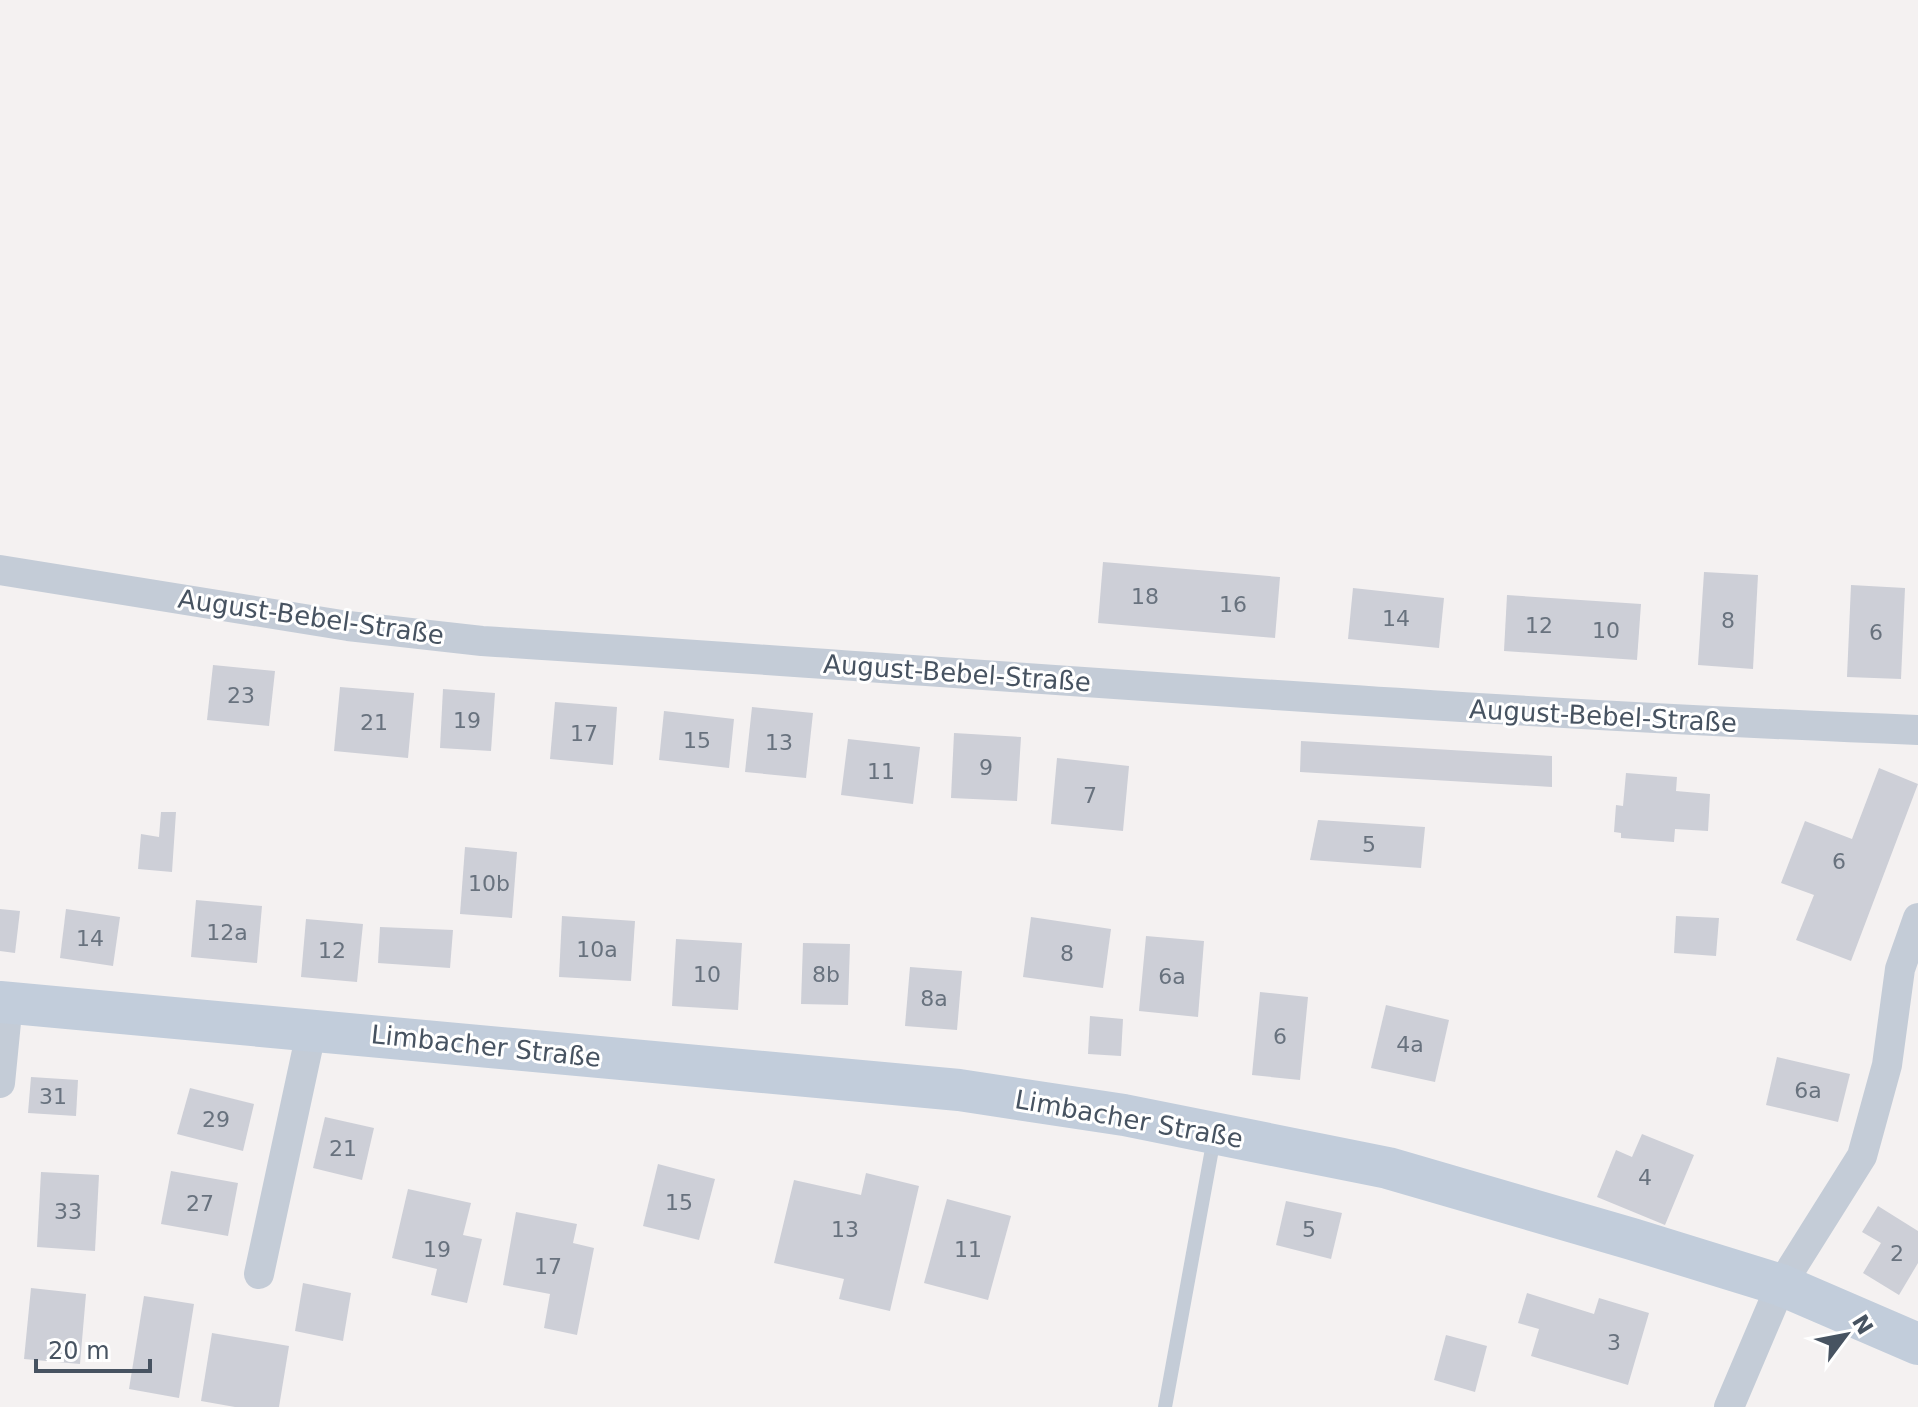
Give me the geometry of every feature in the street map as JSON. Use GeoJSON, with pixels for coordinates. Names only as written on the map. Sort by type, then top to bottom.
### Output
{"type":"FeatureCollection","features":[{"type":"Feature","properties":{"kind":"street","name":"August-Bebel-Straße"},"geometry":{"type":"LineString","coordinates":[[0,570],[348,626],[482,641],[1469,709],[1918,730]]}},
{"type":"Feature","properties":{"kind":"street"},"geometry":{"type":"LineString","coordinates":[[1729,1407],[1781,1285],[1862,1156],[1887,1065],[1900,969],[1918,918]]}},
{"type":"Feature","properties":{"kind":"street","name":"Limbacher Straße"},"geometry":{"type":"LineString","coordinates":[[0,1083],[4,1002],[959,1090],[1124,1115],[1388,1168],[1781,1285],[1918,1344]]}},
{"type":"Feature","properties":{"kind":"street"},"geometry":{"type":"LineString","coordinates":[[259,1274],[312,1028]]}},
{"type":"Feature","properties":{"kind":"lane"},"geometry":{"type":"LineString","coordinates":[[1165,1407],[1215,1133]]}},
{"type":"Feature","properties":{"kind":"building"},"geometry":{"type":"Polygon","coordinates":[[[1103,562],[1280,577],[1275,638],[1098,623],[1103,562]]]}},
{"type":"Feature","properties":{"kind":"building"},"geometry":{"type":"Polygon","coordinates":[[[1704,572],[1758,575],[1753,669],[1698,665],[1704,572]]]}},
{"type":"Feature","properties":{"kind":"building"},"geometry":{"type":"Polygon","coordinates":[[[1851,585],[1905,588],[1901,679],[1847,677],[1851,585]]]}},
{"type":"Feature","properties":{"kind":"building"},"geometry":{"type":"Polygon","coordinates":[[[1353,588],[1444,598],[1439,648],[1348,639],[1353,588]]]}},
{"type":"Feature","properties":{"kind":"building"},"geometry":{"type":"Polygon","coordinates":[[[1507,595],[1641,604],[1637,660],[1504,651],[1507,595]]]}},
{"type":"Feature","properties":{"kind":"building"},"geometry":{"type":"Polygon","coordinates":[[[213,665],[275,671],[269,726],[207,720],[213,665]]]}},
{"type":"Feature","properties":{"kind":"building"},"geometry":{"type":"Polygon","coordinates":[[[340,687],[414,693],[408,758],[334,751],[340,687]]]}},
{"type":"Feature","properties":{"kind":"building"},"geometry":{"type":"Polygon","coordinates":[[[443,689],[495,693],[491,751],[440,748],[443,689]]]}},
{"type":"Feature","properties":{"kind":"building"},"geometry":{"type":"Polygon","coordinates":[[[555,702],[617,707],[613,765],[550,759],[555,702]]]}},
{"type":"Feature","properties":{"kind":"building"},"geometry":{"type":"Polygon","coordinates":[[[752,707],[813,713],[806,778],[745,772],[752,707]]]}},
{"type":"Feature","properties":{"kind":"building"},"geometry":{"type":"Polygon","coordinates":[[[664,711],[734,719],[729,768],[659,760],[664,711]]]}},
{"type":"Feature","properties":{"kind":"building"},"geometry":{"type":"Polygon","coordinates":[[[954,733],[1021,737],[1017,801],[951,798],[954,733]]]}},
{"type":"Feature","properties":{"kind":"building"},"geometry":{"type":"Polygon","coordinates":[[[848,739],[920,747],[913,804],[841,795],[848,739]]]}},
{"type":"Feature","properties":{"kind":"building"},"geometry":{"type":"Polygon","coordinates":[[[1301,741],[1552,756],[1552,787],[1300,772],[1301,741]]]}},
{"type":"Feature","properties":{"kind":"building"},"geometry":{"type":"Polygon","coordinates":[[[1057,758],[1129,766],[1123,831],[1051,824],[1057,758]]]}},
{"type":"Feature","properties":{"kind":"building"},"geometry":{"type":"Polygon","coordinates":[[[1879,768],[1918,784],[1851,961],[1796,940],[1814,895],[1781,883],[1805,821],[1852,839],[1879,768]]]}},
{"type":"Feature","properties":{"kind":"building"},"geometry":{"type":"Polygon","coordinates":[[[1626,773],[1677,777],[1676,791],[1710,794],[1708,831],[1675,829],[1674,842],[1621,838],[1621,833],[1614,832],[1616,805],[1623,806],[1626,773]]]}},
{"type":"Feature","properties":{"kind":"building"},"geometry":{"type":"Polygon","coordinates":[[[161,812],[176,812],[172,872],[138,869],[141,834],[159,837],[161,812]]]}},
{"type":"Feature","properties":{"kind":"building"},"geometry":{"type":"Polygon","coordinates":[[[1318,820],[1425,827],[1421,868],[1310,860],[1318,820]]]}},
{"type":"Feature","properties":{"kind":"building"},"geometry":{"type":"Polygon","coordinates":[[[465,847],[517,852],[512,918],[460,914],[465,847]]]}},
{"type":"Feature","properties":{"kind":"building"},"geometry":{"type":"Polygon","coordinates":[[[196,900],[262,906],[257,963],[191,957],[196,900]]]}},
{"type":"Feature","properties":{"kind":"building"},"geometry":{"type":"Polygon","coordinates":[[[0,909],[20,911],[15,953],[0,951],[0,909]]]}},
{"type":"Feature","properties":{"kind":"building"},"geometry":{"type":"Polygon","coordinates":[[[66,909],[120,917],[113,966],[60,958],[66,909]]]}},
{"type":"Feature","properties":{"kind":"building"},"geometry":{"type":"Polygon","coordinates":[[[562,916],[635,921],[631,981],[559,977],[562,916]]]}},
{"type":"Feature","properties":{"kind":"building"},"geometry":{"type":"Polygon","coordinates":[[[1676,916],[1719,918],[1716,956],[1674,953],[1676,916]]]}},
{"type":"Feature","properties":{"kind":"building"},"geometry":{"type":"Polygon","coordinates":[[[1031,917],[1111,929],[1103,988],[1023,977],[1031,917]]]}},
{"type":"Feature","properties":{"kind":"building"},"geometry":{"type":"Polygon","coordinates":[[[306,919],[363,924],[357,982],[301,977],[306,919]]]}},
{"type":"Feature","properties":{"kind":"building"},"geometry":{"type":"Polygon","coordinates":[[[380,927],[453,930],[450,968],[378,963],[380,927]]]}},
{"type":"Feature","properties":{"kind":"building"},"geometry":{"type":"Polygon","coordinates":[[[1146,936],[1204,941],[1198,1017],[1139,1011],[1146,936]]]}},
{"type":"Feature","properties":{"kind":"building"},"geometry":{"type":"Polygon","coordinates":[[[676,939],[742,943],[738,1010],[672,1006],[676,939]]]}},
{"type":"Feature","properties":{"kind":"building"},"geometry":{"type":"Polygon","coordinates":[[[803,943],[850,944],[848,1005],[801,1004],[803,943]]]}},
{"type":"Feature","properties":{"kind":"building"},"geometry":{"type":"Polygon","coordinates":[[[910,967],[962,971],[957,1030],[905,1026],[910,967]]]}},
{"type":"Feature","properties":{"kind":"building"},"geometry":{"type":"Polygon","coordinates":[[[1260,992],[1308,997],[1300,1080],[1252,1075],[1260,992]]]}},
{"type":"Feature","properties":{"kind":"building"},"geometry":{"type":"Polygon","coordinates":[[[1386,1005],[1449,1020],[1435,1082],[1371,1068],[1386,1005]]]}},
{"type":"Feature","properties":{"kind":"building"},"geometry":{"type":"Polygon","coordinates":[[[1090,1016],[1123,1019],[1121,1056],[1088,1054],[1090,1016]]]}},
{"type":"Feature","properties":{"kind":"building"},"geometry":{"type":"Polygon","coordinates":[[[1777,1057],[1850,1074],[1838,1122],[1766,1105],[1777,1057]]]}},
{"type":"Feature","properties":{"kind":"building"},"geometry":{"type":"Polygon","coordinates":[[[31,1077],[78,1080],[76,1116],[28,1113],[31,1077]]]}},
{"type":"Feature","properties":{"kind":"building"},"geometry":{"type":"Polygon","coordinates":[[[190,1088],[254,1104],[243,1151],[177,1134],[190,1088]]]}},
{"type":"Feature","properties":{"kind":"building"},"geometry":{"type":"Polygon","coordinates":[[[325,1117],[374,1128],[362,1180],[313,1168],[325,1117]]]}},
{"type":"Feature","properties":{"kind":"building"},"geometry":{"type":"Polygon","coordinates":[[[1642,1134],[1694,1155],[1665,1225],[1597,1197],[1616,1150],[1632,1157],[1642,1134]]]}},
{"type":"Feature","properties":{"kind":"building"},"geometry":{"type":"Polygon","coordinates":[[[658,1164],[715,1179],[699,1240],[643,1226],[658,1164]]]}},
{"type":"Feature","properties":{"kind":"building"},"geometry":{"type":"Polygon","coordinates":[[[171,1171],[238,1183],[228,1236],[161,1224],[171,1171]]]}},
{"type":"Feature","properties":{"kind":"building"},"geometry":{"type":"Polygon","coordinates":[[[41,1172],[99,1175],[95,1251],[37,1247],[41,1172]]]}},
{"type":"Feature","properties":{"kind":"building"},"geometry":{"type":"Polygon","coordinates":[[[866,1173],[919,1186],[890,1311],[839,1299],[844,1279],[774,1263],[794,1180],[861,1195],[866,1173]]]}},
{"type":"Feature","properties":{"kind":"building"},"geometry":{"type":"Polygon","coordinates":[[[408,1189],[471,1203],[463,1235],[482,1239],[467,1303],[431,1295],[437,1269],[392,1258],[408,1189]]]}},
{"type":"Feature","properties":{"kind":"building"},"geometry":{"type":"Polygon","coordinates":[[[947,1199],[1011,1216],[988,1300],[924,1283],[947,1199]]]}},
{"type":"Feature","properties":{"kind":"building"},"geometry":{"type":"Polygon","coordinates":[[[1286,1201],[1342,1213],[1331,1259],[1276,1245],[1286,1201]]]}},
{"type":"Feature","properties":{"kind":"building"},"geometry":{"type":"Polygon","coordinates":[[[1878,1206],[1918,1231],[1918,1263],[1899,1295],[1863,1273],[1881,1243],[1862,1232],[1878,1206]]]}},
{"type":"Feature","properties":{"kind":"building"},"geometry":{"type":"Polygon","coordinates":[[[516,1212],[577,1224],[573,1243],[594,1248],[577,1335],[544,1328],[550,1294],[503,1285],[516,1212]]]}},
{"type":"Feature","properties":{"kind":"building"},"geometry":{"type":"Polygon","coordinates":[[[303,1283],[351,1293],[343,1341],[295,1331],[303,1283]]]}},
{"type":"Feature","properties":{"kind":"building"},"geometry":{"type":"Polygon","coordinates":[[[31,1288],[86,1294],[80,1364],[24,1359],[31,1288]]]}},
{"type":"Feature","properties":{"kind":"building"},"geometry":{"type":"Polygon","coordinates":[[[1527,1293],[1594,1314],[1599,1298],[1649,1313],[1628,1385],[1531,1356],[1539,1329],[1518,1323],[1527,1293]]]}},
{"type":"Feature","properties":{"kind":"building"},"geometry":{"type":"Polygon","coordinates":[[[144,1296],[194,1304],[179,1398],[129,1389],[144,1296]]]}},
{"type":"Feature","properties":{"kind":"building"},"geometry":{"type":"Polygon","coordinates":[[[212,1333],[289,1346],[279,1407],[235,1407],[201,1401],[212,1333]]]}},
{"type":"Feature","properties":{"kind":"building"},"geometry":{"type":"Polygon","coordinates":[[[1446,1335],[1487,1346],[1475,1392],[1434,1380],[1446,1335]]]}}]}
